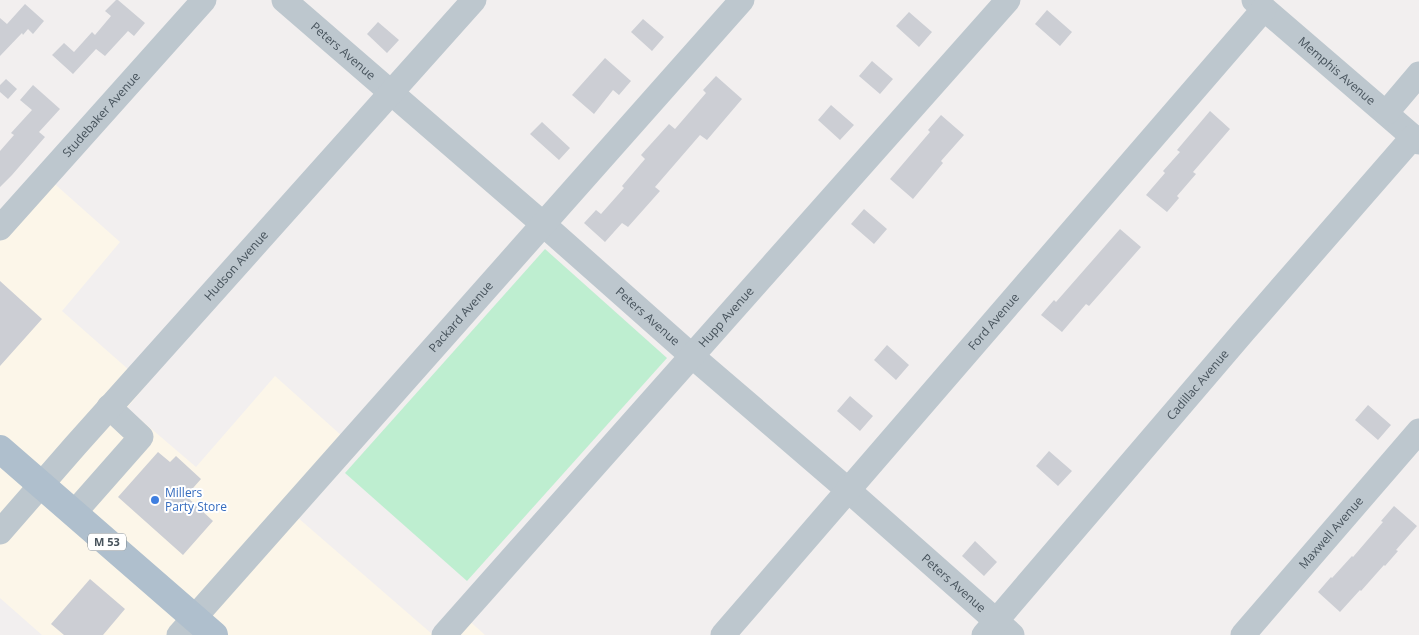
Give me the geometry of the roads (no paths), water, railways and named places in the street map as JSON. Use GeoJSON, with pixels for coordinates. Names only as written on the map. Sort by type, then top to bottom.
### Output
{"type":"FeatureCollection","features":[{"type":"Feature","properties":{"kind":"main road","name":"M 53"},"geometry":{"type":"LineString","coordinates":[[0,449],[74,513],[196,629]]}},
{"type":"Feature","properties":{"kind":"street","name":"Studebaker Avenue"},"geometry":{"type":"LineString","coordinates":[[0,228],[204,0]]}},
{"type":"Feature","properties":{"kind":"street","name":"Peters Avenue"},"geometry":{"type":"LineString","coordinates":[[284,0],[848,490],[997,630]]}},
{"type":"Feature","properties":{"kind":"street","name":"Hudson Avenue"},"geometry":{"type":"LineString","coordinates":[[0,532],[109,407],[474,0]]}},
{"type":"Feature","properties":{"kind":"street","name":"Packard Avenue"},"geometry":{"type":"LineString","coordinates":[[196,629],[543,224],[742,0]]}},
{"type":"Feature","properties":{"kind":"street","name":"Hupp Avenue"},"geometry":{"type":"LineString","coordinates":[[444,635],[1008,0]]}},
{"type":"Feature","properties":{"kind":"street","name":"Memphis Avenue"},"geometry":{"type":"LineString","coordinates":[[1259,5],[1416,140]]}},
{"type":"Feature","properties":{"kind":"street","name":"Ford Avenue"},"geometry":{"type":"LineString","coordinates":[[723,635],[1259,5]]}},
{"type":"Feature","properties":{"kind":"street"},"geometry":{"type":"LineString","coordinates":[[1386,113],[1419,74]]}},
{"type":"Feature","properties":{"kind":"street","name":"Cadillac Avenue"},"geometry":{"type":"LineString","coordinates":[[997,630],[1244,331],[1416,140]]}},
{"type":"Feature","properties":{"kind":"street"},"geometry":{"type":"LineString","coordinates":[[74,513],[141,437],[109,407]]}},
{"type":"Feature","properties":{"kind":"street","name":"Maxwell Avenue"},"geometry":{"type":"LineString","coordinates":[[1243,635],[1419,431]]}},
{"type":"Feature","properties":{"kind":"place","name":"Millers Party Store"},"geometry":{"type":"Point","coordinates":[155,500]}}]}
